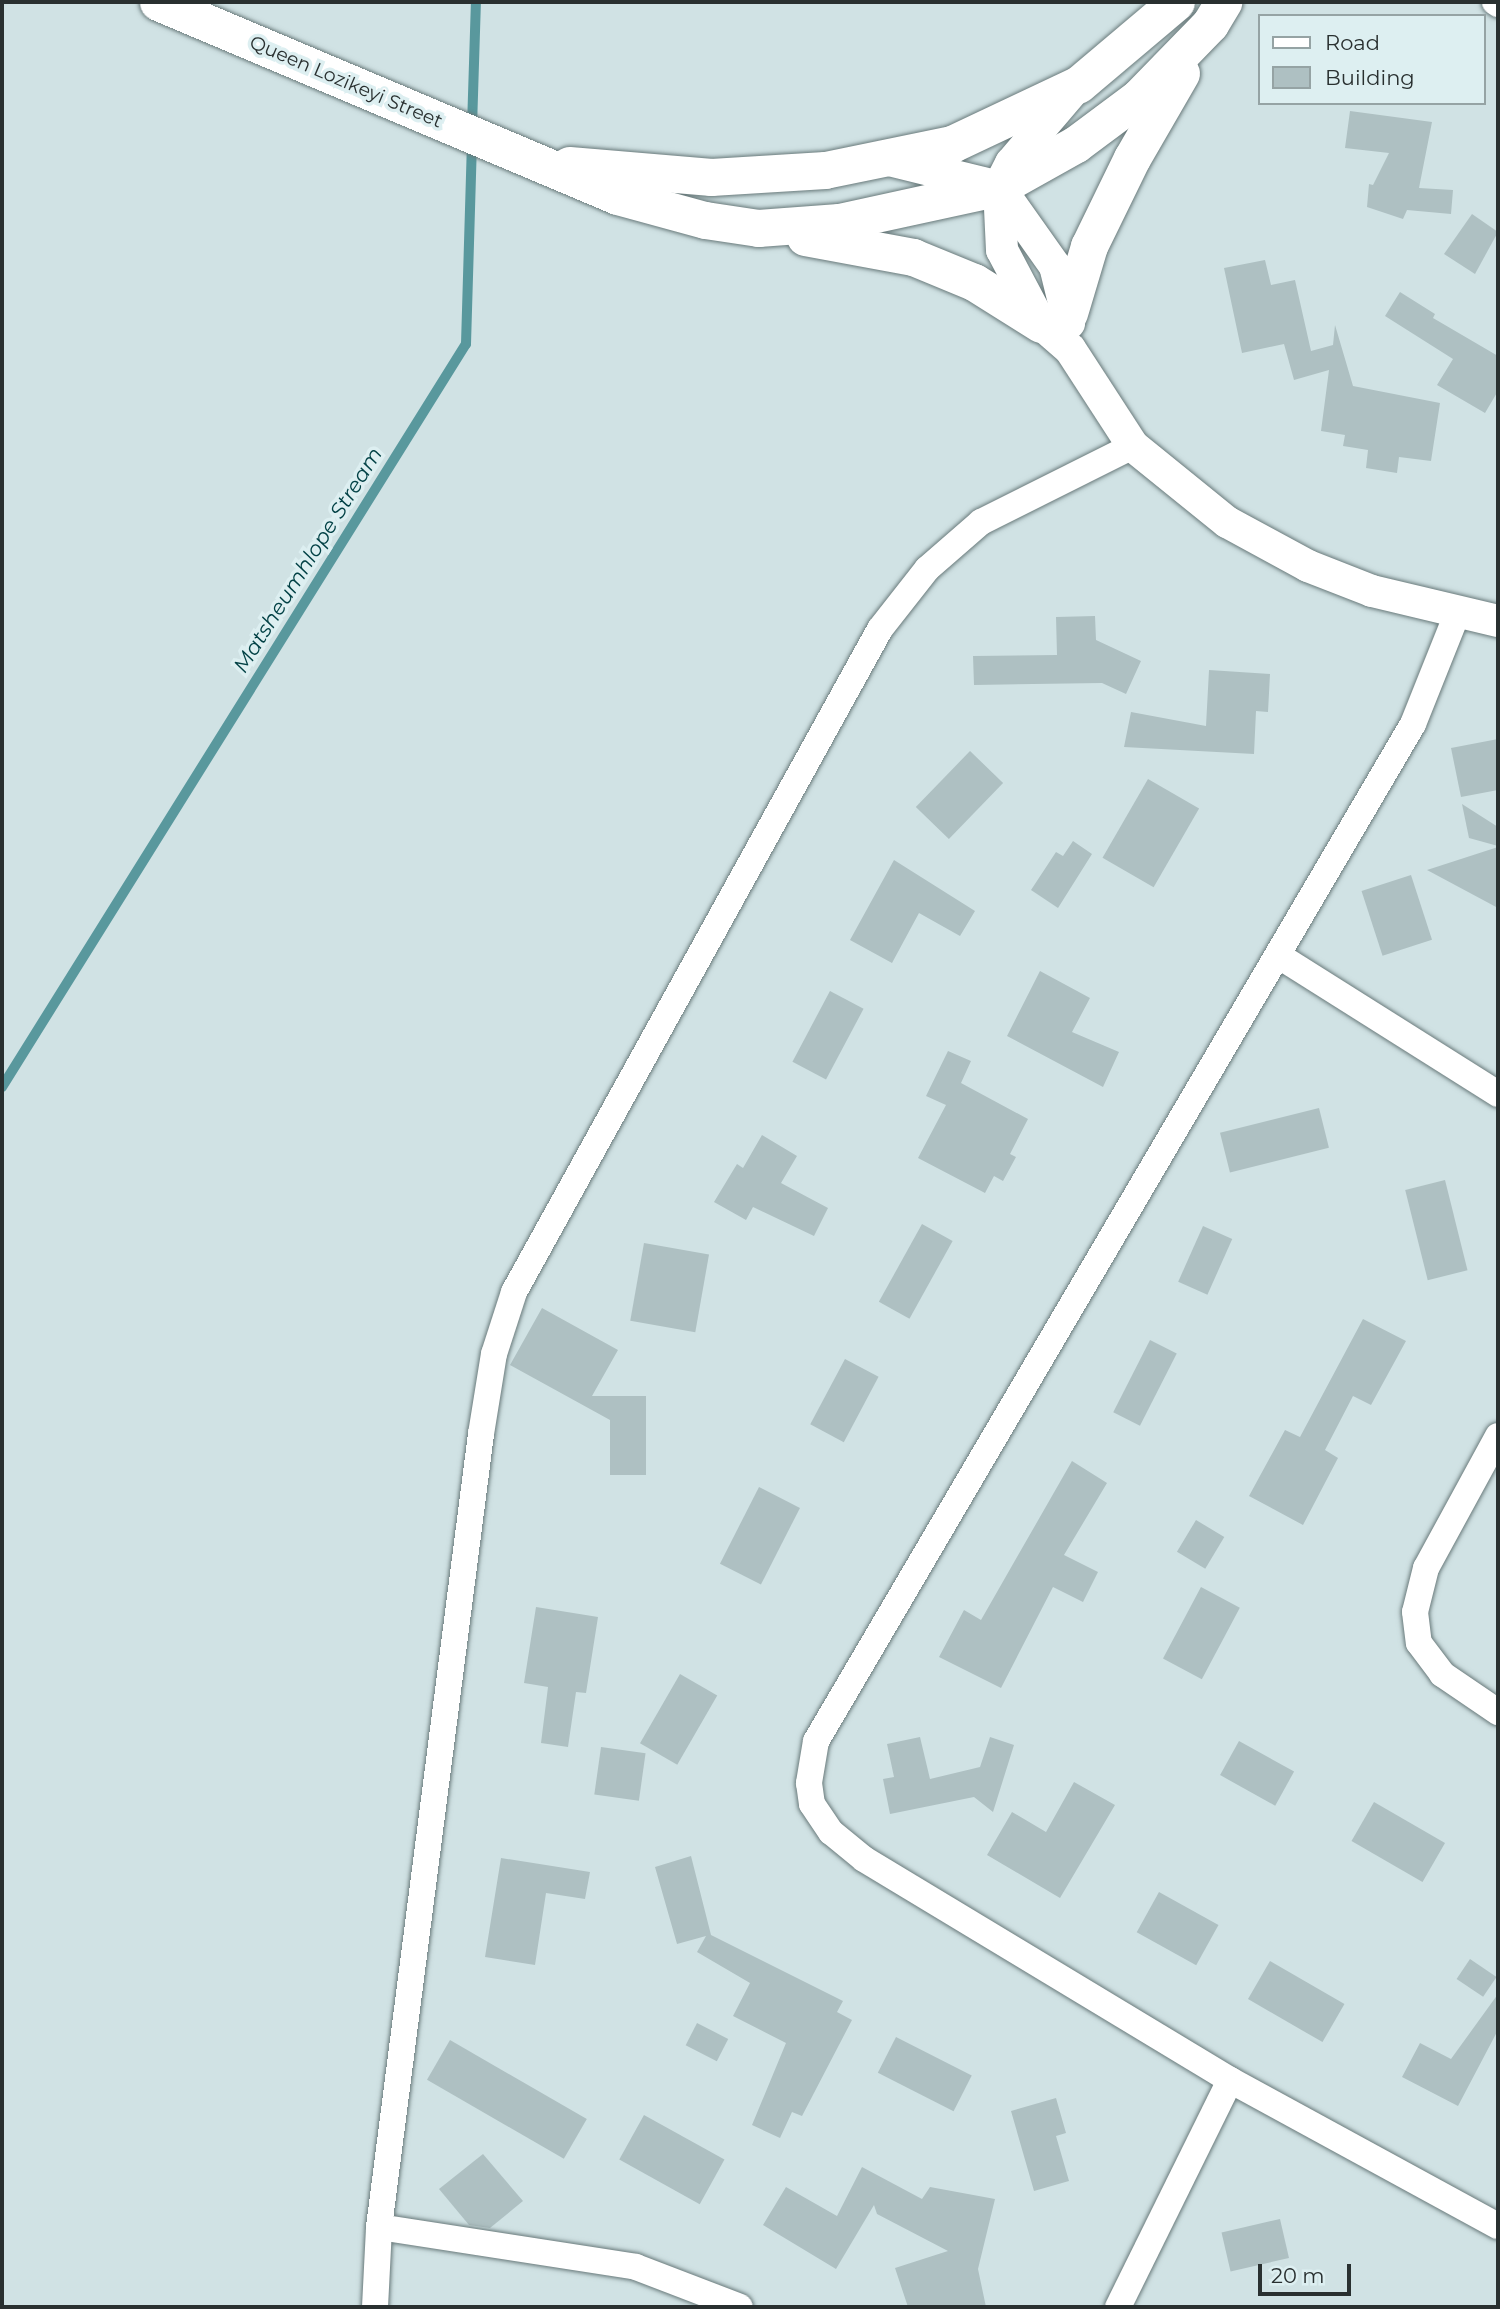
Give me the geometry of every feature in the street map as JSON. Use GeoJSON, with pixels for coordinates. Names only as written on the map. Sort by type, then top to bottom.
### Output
{"type":"FeatureCollection","features":[{"type":"Feature","properties":{"kind":"main road","name":"Queen Lozikeyi Street"},"geometry":{"type":"LineString","coordinates":[[158,2],[617,196],[705,220],[758,228],[839,222],[999,187],[1076,144],[1139,97],[1217,13]]}},
{"type":"Feature","properties":{"kind":"main road","name":"Queen Lozikeyi Street"},"geometry":{"type":"LineString","coordinates":[[533,162],[711,177],[825,170],[951,144],[1079,83],[1175,2]]}},
{"type":"Feature","properties":{"kind":"main road"},"geometry":{"type":"LineString","coordinates":[[758,228],[914,257],[1055,319],[1132,158],[1217,13]]}},
{"type":"Feature","properties":{"kind":"street"},"geometry":{"type":"LineString","coordinates":[[1079,83],[1011,163],[999,187],[1002,250],[1055,319],[1070,349],[1133,446],[1227,522],[1308,566],[1372,591],[1457,614],[1498,621]]}},
{"type":"Feature","properties":{"kind":"street"},"geometry":{"type":"LineString","coordinates":[[883,159],[999,187]]}},
{"type":"Feature","properties":{"kind":"street"},"geometry":{"type":"LineString","coordinates":[[375,2307],[379,2227],[485,1410],[494,1354],[514,1292],[880,629],[927,569],[981,522],[1133,446]]}},
{"type":"Feature","properties":{"kind":"street"},"geometry":{"type":"LineString","coordinates":[[1457,614],[1413,724],[816,1741],[809,1783],[812,1804],[831,1832],[864,1859],[1230,2080],[1498,2227]]}},
{"type":"Feature","properties":{"kind":"street"},"geometry":{"type":"LineString","coordinates":[[1279,956],[1498,1094]]}},
{"type":"Feature","properties":{"kind":"street"},"geometry":{"type":"LineString","coordinates":[[1498,1436],[1426,1568],[1415,1612],[1419,1643],[1442,1674],[1498,1712]]}},
{"type":"Feature","properties":{"kind":"street"},"geometry":{"type":"LineString","coordinates":[[1118,2307],[1230,2080]]}},
{"type":"Feature","properties":{"kind":"street"},"geometry":{"type":"LineString","coordinates":[[379,2227],[636,2267],[740,2307]]}},
{"type":"Feature","properties":{"kind":"building"},"geometry":{"type":"Polygon","coordinates":[[[1350,111],[1432,122],[1419,188],[1453,190],[1451,214],[1407,210],[1403,219],[1367,207],[1369,184],[1373,185],[1389,153],[1345,148],[1350,111]]]}},
{"type":"Feature","properties":{"kind":"building"},"geometry":{"type":"Polygon","coordinates":[[[1472,214],[1498,232],[1475,274],[1444,254],[1472,214]]]}},
{"type":"Feature","properties":{"kind":"building"},"geometry":{"type":"Polygon","coordinates":[[[1265,260],[1271,285],[1295,280],[1311,351],[1333,345],[1335,325],[1353,386],[1440,403],[1431,461],[1399,457],[1397,473],[1366,468],[1368,450],[1343,446],[1345,435],[1321,431],[1329,370],[1294,380],[1284,344],[1242,353],[1224,268],[1265,260]]]}},
{"type":"Feature","properties":{"kind":"building"},"geometry":{"type":"Polygon","coordinates":[[[1400,292],[1435,314],[1433,318],[1498,356],[1498,391],[1485,413],[1437,385],[1453,359],[1385,316],[1400,292]]]}},
{"type":"Feature","properties":{"kind":"building"},"geometry":{"type":"Polygon","coordinates":[[[1095,616],[1096,640],[1141,661],[1126,694],[1102,683],[974,685],[973,656],[1057,655],[1056,617],[1095,616]]]}},
{"type":"Feature","properties":{"kind":"building"},"geometry":{"type":"Polygon","coordinates":[[[1209,670],[1270,674],[1268,712],[1256,711],[1254,754],[1124,747],[1131,712],[1206,726],[1209,670]]]}},
{"type":"Feature","properties":{"kind":"building"},"geometry":{"type":"Polygon","coordinates":[[[1498,739],[1498,790],[1461,797],[1451,748],[1498,739]]]}},
{"type":"Feature","properties":{"kind":"building"},"geometry":{"type":"Polygon","coordinates":[[[970,751],[1003,783],[949,839],[916,807],[970,751]]]}},
{"type":"Feature","properties":{"kind":"building"},"geometry":{"type":"Polygon","coordinates":[[[1148,779],[1199,808],[1154,887],[1102,858],[1148,779]]]}},
{"type":"Feature","properties":{"kind":"building"},"geometry":{"type":"Polygon","coordinates":[[[1462,804],[1498,827],[1498,846],[1469,838],[1462,804]]]}},
{"type":"Feature","properties":{"kind":"building"},"geometry":{"type":"Polygon","coordinates":[[[1073,841],[1092,854],[1058,908],[1031,890],[1056,852],[1063,856],[1073,841]]]}},
{"type":"Feature","properties":{"kind":"building"},"geometry":{"type":"Polygon","coordinates":[[[1498,847],[1498,908],[1427,870],[1498,847]]]}},
{"type":"Feature","properties":{"kind":"building"},"geometry":{"type":"Polygon","coordinates":[[[894,860],[975,911],[960,936],[919,913],[892,963],[850,940],[894,860]]]}},
{"type":"Feature","properties":{"kind":"building"},"geometry":{"type":"Polygon","coordinates":[[[1411,875],[1432,940],[1383,956],[1362,891],[1411,875]]]}},
{"type":"Feature","properties":{"kind":"building"},"geometry":{"type":"Polygon","coordinates":[[[1040,971],[1090,998],[1072,1032],[1119,1052],[1103,1087],[1007,1036],[1040,971]]]}},
{"type":"Feature","properties":{"kind":"building"},"geometry":{"type":"Polygon","coordinates":[[[830,991],[864,1009],[826,1079],[792,1062],[830,991]]]}},
{"type":"Feature","properties":{"kind":"building"},"geometry":{"type":"Polygon","coordinates":[[[948,1051],[971,1061],[961,1083],[1028,1119],[1010,1154],[1016,1157],[1003,1181],[994,1176],[985,1193],[918,1158],[946,1105],[926,1096],[948,1051]]]}},
{"type":"Feature","properties":{"kind":"building"},"geometry":{"type":"Polygon","coordinates":[[[1319,1108],[1329,1148],[1230,1172],[1220,1133],[1319,1108]]]}},
{"type":"Feature","properties":{"kind":"building"},"geometry":{"type":"Polygon","coordinates":[[[762,1135],[797,1156],[781,1183],[828,1208],[814,1236],[753,1207],[746,1220],[714,1202],[737,1164],[743,1168],[762,1135]]]}},
{"type":"Feature","properties":{"kind":"building"},"geometry":{"type":"Polygon","coordinates":[[[1445,1180],[1467,1270],[1428,1280],[1405,1190],[1445,1180]]]}},
{"type":"Feature","properties":{"kind":"building"},"geometry":{"type":"Polygon","coordinates":[[[922,1224],[953,1241],[909,1319],[879,1302],[922,1224]]]}},
{"type":"Feature","properties":{"kind":"building"},"geometry":{"type":"Polygon","coordinates":[[[1203,1226],[1232,1239],[1207,1295],[1178,1282],[1203,1226]]]}},
{"type":"Feature","properties":{"kind":"building"},"geometry":{"type":"Polygon","coordinates":[[[644,1243],[709,1254],[695,1332],[630,1321],[644,1243]]]}},
{"type":"Feature","properties":{"kind":"building"},"geometry":{"type":"Polygon","coordinates":[[[542,1308],[618,1350],[592,1396],[646,1396],[646,1475],[610,1475],[610,1420],[510,1365],[542,1308]]]}},
{"type":"Feature","properties":{"kind":"building"},"geometry":{"type":"Polygon","coordinates":[[[1363,1319],[1406,1341],[1371,1405],[1353,1396],[1325,1450],[1338,1458],[1303,1525],[1249,1496],[1285,1430],[1300,1437],[1363,1319]]]}},
{"type":"Feature","properties":{"kind":"building"},"geometry":{"type":"Polygon","coordinates":[[[1150,1340],[1177,1354],[1140,1426],[1113,1412],[1150,1340]]]}},
{"type":"Feature","properties":{"kind":"building"},"geometry":{"type":"Polygon","coordinates":[[[845,1359],[879,1377],[844,1442],[810,1424],[845,1359]]]}},
{"type":"Feature","properties":{"kind":"building"},"geometry":{"type":"Polygon","coordinates":[[[1072,1461],[1107,1483],[1064,1555],[1098,1572],[1083,1602],[1053,1587],[1001,1688],[939,1657],[964,1610],[981,1620],[1072,1461]]]}},
{"type":"Feature","properties":{"kind":"building"},"geometry":{"type":"Polygon","coordinates":[[[759,1487],[800,1508],[761,1585],[720,1564],[759,1487]]]}},
{"type":"Feature","properties":{"kind":"building"},"geometry":{"type":"Polygon","coordinates":[[[1196,1520],[1224,1537],[1205,1569],[1177,1552],[1196,1520]]]}},
{"type":"Feature","properties":{"kind":"building"},"geometry":{"type":"Polygon","coordinates":[[[1201,1587],[1240,1608],[1202,1679],[1163,1659],[1201,1587]]]}},
{"type":"Feature","properties":{"kind":"building"},"geometry":{"type":"Polygon","coordinates":[[[536,1607],[598,1617],[586,1693],[576,1692],[568,1747],[541,1743],[548,1687],[524,1683],[536,1607]]]}},
{"type":"Feature","properties":{"kind":"building"},"geometry":{"type":"Polygon","coordinates":[[[680,1674],[717,1696],[677,1765],[640,1743],[680,1674]]]}},
{"type":"Feature","properties":{"kind":"building"},"geometry":{"type":"Polygon","coordinates":[[[920,1737],[930,1779],[980,1767],[990,1737],[1014,1745],[993,1812],[974,1797],[890,1814],[883,1779],[894,1777],[887,1744],[920,1737]]]}},
{"type":"Feature","properties":{"kind":"building"},"geometry":{"type":"Polygon","coordinates":[[[1239,1741],[1294,1772],[1275,1806],[1220,1775],[1239,1741]]]}},
{"type":"Feature","properties":{"kind":"building"},"geometry":{"type":"Polygon","coordinates":[[[601,1747],[646,1753],[639,1801],[594,1795],[601,1747]]]}},
{"type":"Feature","properties":{"kind":"building"},"geometry":{"type":"Polygon","coordinates":[[[1074,1782],[1115,1805],[1060,1898],[987,1855],[1012,1812],[1046,1832],[1074,1782]]]}},
{"type":"Feature","properties":{"kind":"building"},"geometry":{"type":"Polygon","coordinates":[[[1374,1802],[1445,1843],[1423,1882],[1352,1841],[1374,1802]]]}},
{"type":"Feature","properties":{"kind":"building"},"geometry":{"type":"Polygon","coordinates":[[[691,1856],[711,1935],[843,2001],[837,2012],[852,2020],[802,2116],[792,2112],[780,2138],[752,2125],[786,2043],[733,2016],[750,1983],[697,1952],[706,1936],[677,1944],[655,1867],[691,1856]]]}},
{"type":"Feature","properties":{"kind":"building"},"geometry":{"type":"Polygon","coordinates":[[[501,1858],[590,1872],[585,1899],[546,1893],[535,1965],[485,1957],[501,1858]]]}},
{"type":"Feature","properties":{"kind":"building"},"geometry":{"type":"Polygon","coordinates":[[[1159,1892],[1218,1925],[1196,1965],[1137,1932],[1159,1892]]]}},
{"type":"Feature","properties":{"kind":"building"},"geometry":{"type":"Polygon","coordinates":[[[1470,1959],[1497,1977],[1483,1997],[1457,1979],[1470,1959]]]}},
{"type":"Feature","properties":{"kind":"building"},"geometry":{"type":"Polygon","coordinates":[[[1270,1961],[1344,2004],[1322,2042],[1248,1999],[1270,1961]]]}},
{"type":"Feature","properties":{"kind":"building"},"geometry":{"type":"Polygon","coordinates":[[[1498,1994],[1498,2030],[1458,2106],[1402,2077],[1420,2043],[1451,2059],[1498,1994]]]}},
{"type":"Feature","properties":{"kind":"building"},"geometry":{"type":"Polygon","coordinates":[[[697,2023],[728,2039],[717,2061],[686,2045],[697,2023]]]}},
{"type":"Feature","properties":{"kind":"building"},"geometry":{"type":"Polygon","coordinates":[[[896,2037],[972,2076],[954,2111],[878,2073],[896,2037]]]}},
{"type":"Feature","properties":{"kind":"building"},"geometry":{"type":"Polygon","coordinates":[[[450,2040],[587,2119],[564,2159],[427,2080],[450,2040]]]}},
{"type":"Feature","properties":{"kind":"building"},"geometry":{"type":"Polygon","coordinates":[[[1056,2098],[1066,2133],[1056,2136],[1069,2181],[1034,2191],[1011,2111],[1056,2098]]]}},
{"type":"Feature","properties":{"kind":"building"},"geometry":{"type":"Polygon","coordinates":[[[644,2115],[724,2160],[700,2204],[619,2160],[644,2115]]]}},
{"type":"Feature","properties":{"kind":"building"},"geometry":{"type":"Polygon","coordinates":[[[483,2154],[523,2201],[490,2228],[469,2225],[439,2189],[483,2154]]]}},
{"type":"Feature","properties":{"kind":"building"},"geometry":{"type":"Polygon","coordinates":[[[862,2167],[922,2199],[930,2187],[995,2199],[978,2269],[986,2307],[908,2307],[895,2268],[948,2251],[877,2214],[874,2205],[836,2269],[763,2225],[786,2187],[837,2216],[862,2167]]]}},
{"type":"Feature","properties":{"kind":"building"},"geometry":{"type":"Polygon","coordinates":[[[1280,2219],[1289,2258],[1231,2271],[1222,2232],[1280,2219]]]}},
{"type":"Feature","properties":{"kind":"waterway","name":"Matsheumhlope Stream"},"geometry":{"type":"LineString","coordinates":[[472,127],[476,2]]}},
{"type":"Feature","properties":{"kind":"waterway","name":"Matsheumhlope Stream"},"geometry":{"type":"LineString","coordinates":[[2,1087],[466,344],[472,142]]}}]}
